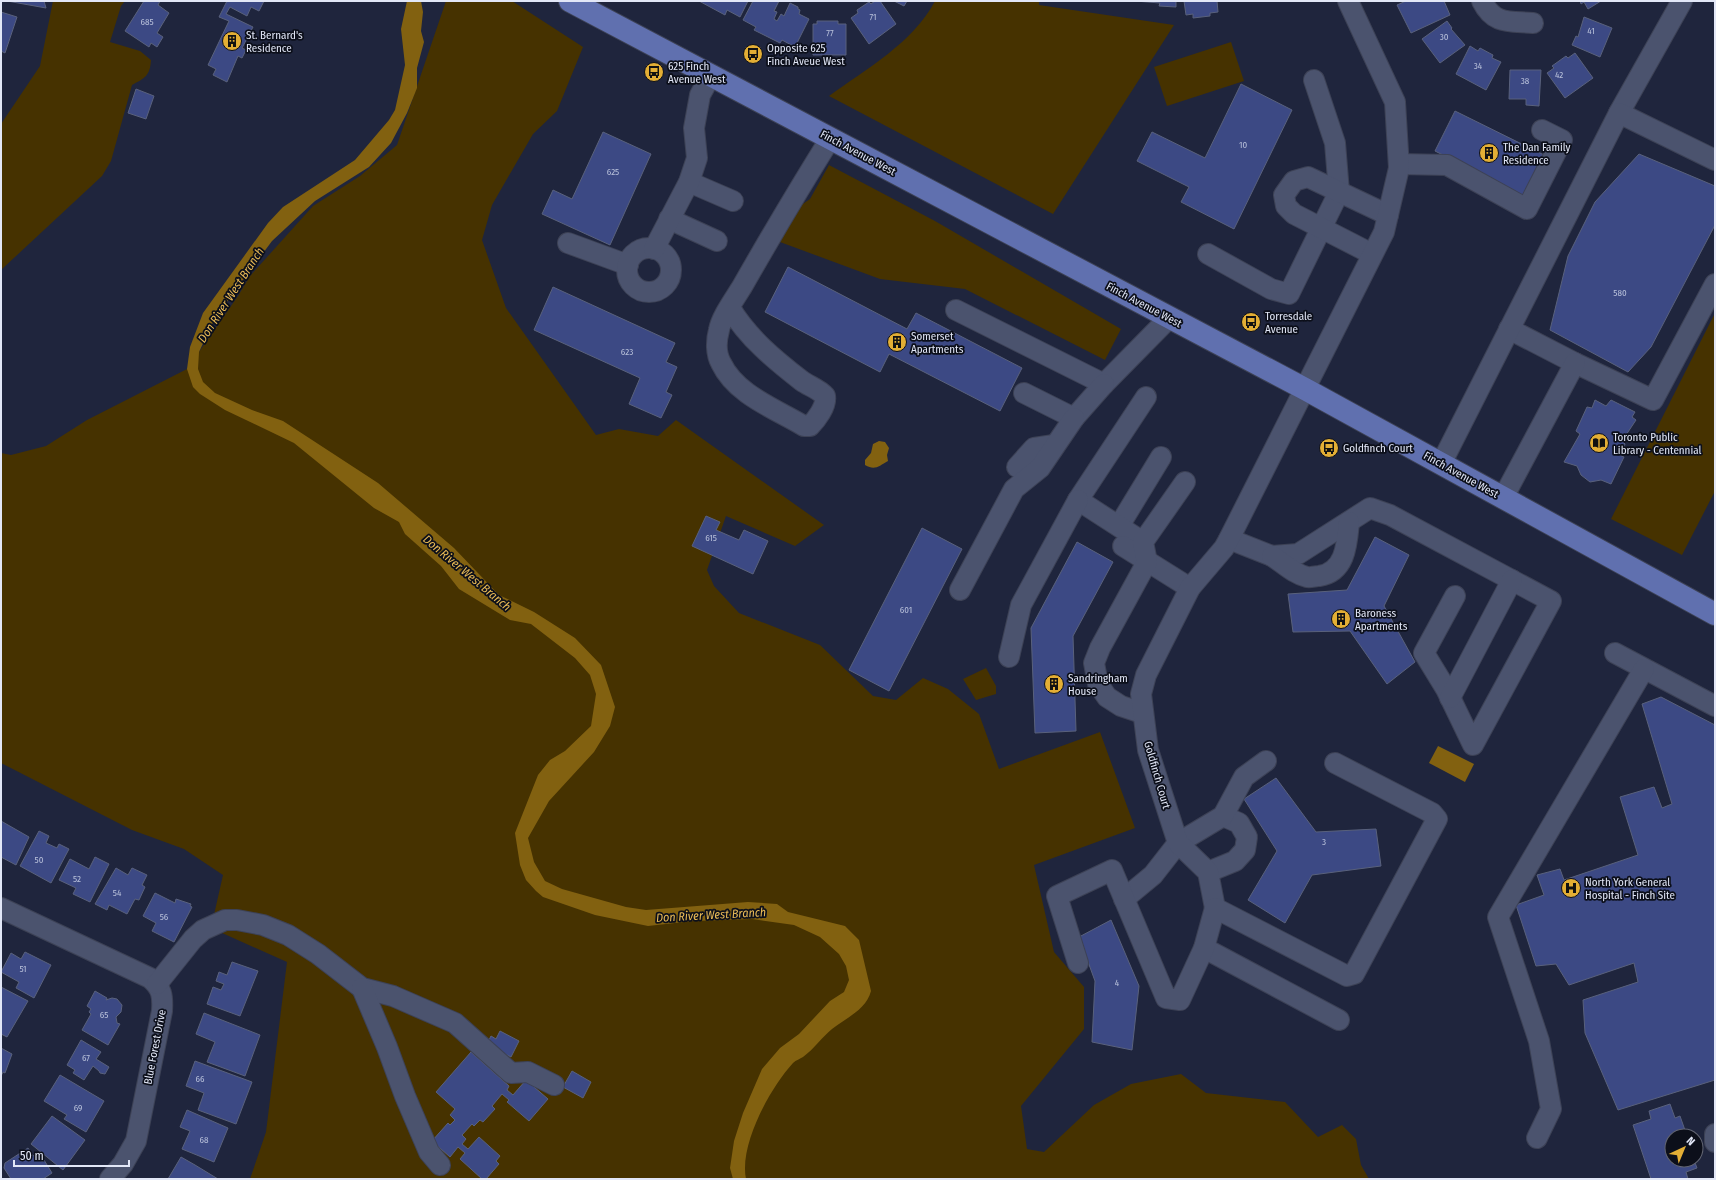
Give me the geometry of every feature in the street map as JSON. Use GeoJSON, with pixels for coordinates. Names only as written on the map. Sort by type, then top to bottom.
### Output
{"type":"FeatureCollection","features":[{"type":"Feature","properties":{"kind":"main road","name":"Finch Avenue West"},"geometry":{"type":"LineString","coordinates":[[570,1],[1305,389],[1715,614]]}},
{"type":"Feature","properties":{"kind":"street"},"geometry":{"type":"LineString","coordinates":[[1305,389],[1384,232],[1399,164],[1395,102],[1348,1]]}},
{"type":"Feature","properties":{"kind":"street"},"geometry":{"type":"LineString","coordinates":[[1482,1],[1487,11],[1499,21],[1533,23]]}},
{"type":"Feature","properties":{"kind":"street"},"geometry":{"type":"LineString","coordinates":[[1440,464],[1619,113],[1682,1]]}},
{"type":"Feature","properties":{"kind":"street"},"geometry":{"type":"LineString","coordinates":[[654,249],[688,182],[697,158],[694,128],[700,95],[711,75]]}},
{"type":"Feature","properties":{"kind":"street"},"geometry":{"type":"LineString","coordinates":[[1208,254],[1272,289],[1288,294],[1339,192],[1335,143],[1314,80]]}},
{"type":"Feature","properties":{"kind":"street"},"geometry":{"type":"LineString","coordinates":[[1619,113],[1715,160]]}},
{"type":"Feature","properties":{"kind":"street"},"geometry":{"type":"LineString","coordinates":[[1399,164],[1447,165],[1527,209],[1562,140],[1542,130]]}},
{"type":"Feature","properties":{"kind":"street"},"geometry":{"type":"LineString","coordinates":[[730,308],[738,323],[754,340],[782,365],[825,396],[826,400],[820,412],[810,426],[804,426],[741,389],[728,374],[718,355],[717,341],[719,329],[730,308],[803,181],[830,139]]}},
{"type":"Feature","properties":{"kind":"street"},"geometry":{"type":"LineString","coordinates":[[1372,254],[1320,229],[1294,214],[1286,206],[1284,195],[1294,181],[1308,177],[1388,215]]}},
{"type":"Feature","properties":{"kind":"street"},"geometry":{"type":"LineString","coordinates":[[688,182],[733,201]]}},
{"type":"Feature","properties":{"kind":"street"},"geometry":{"type":"LineString","coordinates":[[669,219],[717,241]]}},
{"type":"Feature","properties":{"kind":"street"},"geometry":{"type":"LineString","coordinates":[[568,244],[628,264]]}},
{"type":"Feature","properties":{"kind":"street"},"geometry":{"type":"LineString","coordinates":[[654,249],[666,256],[671,270],[670,277],[660,289],[646,292],[639,290],[629,279],[628,264],[631,258],[641,250],[654,249]]}},
{"type":"Feature","properties":{"kind":"street"},"geometry":{"type":"LineString","coordinates":[[1509,329],[1575,363],[1653,400],[1715,284]]}},
{"type":"Feature","properties":{"kind":"street"},"geometry":{"type":"LineString","coordinates":[[956,310],[1104,384]]}},
{"type":"Feature","properties":{"kind":"street"},"geometry":{"type":"LineString","coordinates":[[960,590],[1014,489],[1040,468],[1074,418],[1104,384],[1169,318]]}},
{"type":"Feature","properties":{"kind":"street"},"geometry":{"type":"LineString","coordinates":[[1503,498],[1575,363]]}},
{"type":"Feature","properties":{"kind":"street","name":"Goldfinch Court"},"geometry":{"type":"LineString","coordinates":[[1178,843],[1148,750],[1142,713],[1141,694],[1146,675],[1190,588],[1224,548],[1305,389]]}},
{"type":"Feature","properties":{"kind":"street"},"geometry":{"type":"LineString","coordinates":[[1024,393],[1074,418]]}},
{"type":"Feature","properties":{"kind":"street"},"geometry":{"type":"LineString","coordinates":[[1009,657],[1021,605],[1078,500],[1146,397]]}},
{"type":"Feature","properties":{"kind":"street"},"geometry":{"type":"LineString","coordinates":[[1017,467],[1034,448],[1054,446]]}},
{"type":"Feature","properties":{"kind":"street"},"geometry":{"type":"LineString","coordinates":[[1118,526],[1161,457]]}},
{"type":"Feature","properties":{"kind":"street"},"geometry":{"type":"LineString","coordinates":[[1143,542],[1185,482]]}},
{"type":"Feature","properties":{"kind":"street"},"geometry":{"type":"LineString","coordinates":[[1078,500],[1143,542],[1147,562],[1100,648],[1094,663],[1098,684],[1107,697],[1120,706],[1142,713]]}},
{"type":"Feature","properties":{"kind":"street"},"geometry":{"type":"LineString","coordinates":[[1272,556],[1298,554],[1370,508],[1390,515],[1551,601],[1472,745],[1450,698],[1424,653],[1455,596]]}},
{"type":"Feature","properties":{"kind":"street"},"geometry":{"type":"LineString","coordinates":[[1229,539],[1272,556],[1292,570],[1308,577],[1327,574],[1337,567],[1347,548],[1349,522]]}},
{"type":"Feature","properties":{"kind":"street"},"geometry":{"type":"LineString","coordinates":[[1123,546],[1190,588]]}},
{"type":"Feature","properties":{"kind":"street"},"geometry":{"type":"LineString","coordinates":[[1450,698],[1512,580]]}},
{"type":"Feature","properties":{"kind":"street"},"geometry":{"type":"LineString","coordinates":[[1615,653],[1715,706]]}},
{"type":"Feature","properties":{"kind":"street"},"geometry":{"type":"LineString","coordinates":[[1537,1138],[1551,1109],[1538,1041],[1498,917],[1644,669]]}},
{"type":"Feature","properties":{"kind":"street"},"geometry":{"type":"LineString","coordinates":[[1124,899],[1154,875],[1178,843],[1223,816],[1244,777],[1266,761]]}},
{"type":"Feature","properties":{"kind":"street"},"geometry":{"type":"LineString","coordinates":[[1215,908],[1347,976],[1354,974],[1438,819],[1432,813],[1335,763]]}},
{"type":"Feature","properties":{"kind":"street"},"geometry":{"type":"LineString","coordinates":[[1208,872],[1235,861],[1245,850],[1247,837],[1239,822],[1223,816]]}},
{"type":"Feature","properties":{"kind":"street"},"geometry":{"type":"LineString","coordinates":[[1078,963],[1057,896],[1112,870],[1166,998],[1180,1000],[1204,948],[1215,908],[1208,872],[1178,843]]}},
{"type":"Feature","properties":{"kind":"street"},"geometry":{"type":"LineString","coordinates":[[1,908],[150,978],[157,984],[202,930],[225,920],[237,920],[263,925],[288,935],[318,954],[362,988],[393,996],[455,1023],[511,1073],[528,1072],[554,1085]]}},
{"type":"Feature","properties":{"kind":"street"},"geometry":{"type":"LineString","coordinates":[[1204,948],[1339,1020]]}},
{"type":"Feature","properties":{"kind":"street","name":"Blue Forest Drive"},"geometry":{"type":"LineString","coordinates":[[110,1179],[123,1164],[136,1141],[162,1011],[162,991],[157,984]]}},
{"type":"Feature","properties":{"kind":"street"},"geometry":{"type":"LineString","coordinates":[[362,988],[426,1145],[434,1159],[440,1165]]}},
{"type":"Feature","properties":{"kind":"street"},"geometry":{"type":"LineString","coordinates":[[1715,1134],[1715,1142]]}},
{"type":"Feature","properties":{"kind":"shaded area"},"geometry":{"type":"Polygon","coordinates":[[[53,1],[125,1],[121,6],[110,42],[140,51],[151,60],[146,76],[132,85],[111,161],[102,176],[1,270],[1,124],[40,66],[53,1]]]}},
{"type":"Feature","properties":{"kind":"shaded area"},"geometry":{"type":"Polygon","coordinates":[[[446,1],[512,1],[583,47],[557,111],[533,134],[492,205],[482,240],[506,308],[596,435],[619,429],[658,436],[676,420],[824,525],[795,546],[726,516],[707,570],[714,586],[739,613],[820,645],[873,696],[896,700],[923,678],[948,689],[979,714],[999,769],[1100,732],[1135,828],[1034,865],[1054,952],[1084,987],[1084,1029],[1021,1106],[1027,1149],[1044,1152],[1094,1105],[1131,1084],[1181,1074],[1206,1093],[1285,1102],[1318,1137],[1342,1125],[1356,1139],[1361,1165],[1369,1179],[250,1179],[266,1132],[287,962],[211,928],[223,875],[184,849],[132,830],[1,763],[1,453],[11,455],[46,446],[87,420],[187,369],[238,296],[250,276],[313,206],[360,176],[397,145],[446,1]]]}},
{"type":"Feature","properties":{"kind":"shaded area"},"geometry":{"type":"Polygon","coordinates":[[[935,1],[1039,1],[1039,5],[1174,25],[1053,214],[829,96],[888,54],[902,42],[926,16],[935,1]]]}},
{"type":"Feature","properties":{"kind":"shaded area"},"geometry":{"type":"Polygon","coordinates":[[[1231,42],[1244,81],[1167,106],[1154,67],[1231,42]]]}},
{"type":"Feature","properties":{"kind":"shaded area"},"geometry":{"type":"Polygon","coordinates":[[[829,165],[935,221],[1121,329],[1105,360],[965,289],[880,279],[780,242],[778,229],[791,212],[810,199],[829,165]]]}},
{"type":"Feature","properties":{"kind":"shaded area"},"geometry":{"type":"Polygon","coordinates":[[[1715,313],[1715,491],[1682,555],[1611,519],[1715,313]]]}},
{"type":"Feature","properties":{"kind":"shaded area"},"geometry":{"type":"Polygon","coordinates":[[[986,668],[996,686],[996,694],[976,700],[963,679],[986,668]]]}},
{"type":"Feature","properties":{"kind":"water","name":"Don River West Branch"},"geometry":{"type":"Polygon","coordinates":[[[407,1],[421,1],[423,12],[421,31],[424,42],[417,68],[417,88],[407,113],[391,143],[369,167],[315,201],[272,241],[215,318],[199,352],[198,369],[203,382],[215,393],[252,410],[283,421],[378,483],[454,548],[499,595],[534,612],[575,638],[601,665],[615,707],[610,726],[594,752],[549,801],[528,838],[534,862],[545,881],[562,889],[626,907],[646,910],[748,902],[777,904],[788,912],[845,926],[859,940],[871,991],[868,998],[855,1013],[832,1029],[807,1054],[795,1061],[775,1087],[758,1118],[752,1134],[747,1150],[745,1165],[746,1179],[733,1179],[730,1168],[734,1141],[743,1113],[762,1069],[780,1048],[799,1034],[830,1001],[844,992],[849,980],[846,966],[839,954],[820,937],[794,925],[752,919],[693,921],[648,926],[595,915],[543,897],[536,891],[526,880],[520,865],[515,833],[538,775],[550,760],[565,751],[591,726],[596,694],[590,675],[575,658],[531,624],[510,620],[459,589],[441,566],[405,534],[399,522],[374,508],[294,443],[225,410],[200,394],[193,387],[187,369],[190,347],[203,313],[268,223],[283,207],[355,160],[389,120],[395,110],[405,65],[401,29],[407,1]]]}},
{"type":"Feature","properties":{"kind":"water"},"geometry":{"type":"Polygon","coordinates":[[[879,441],[885,442],[889,448],[887,455],[888,461],[874,468],[868,467],[865,465],[865,460],[871,453],[873,444],[879,441]]]}},
{"type":"Feature","properties":{"kind":"water"},"geometry":{"type":"Polygon","coordinates":[[[1438,746],[1474,764],[1465,782],[1429,763],[1438,746]]]}},
{"type":"Feature","properties":{"kind":"building"},"geometry":{"type":"Polygon","coordinates":[[[7,1],[44,1],[46,8],[7,1]]]}},
{"type":"Feature","properties":{"kind":"building"},"geometry":{"type":"Polygon","coordinates":[[[144,1],[160,1],[158,5],[169,13],[157,33],[163,37],[157,47],[151,43],[149,47],[125,31],[144,1]]]}},
{"type":"Feature","properties":{"kind":"building","name":"St. Bernard's Residence"},"geometry":{"type":"Polygon","coordinates":[[[227,1],[264,1],[259,11],[251,7],[247,16],[230,7],[226,14],[253,27],[242,48],[246,50],[242,58],[238,56],[227,82],[213,75],[216,69],[208,65],[229,21],[219,17],[227,1]]]}},
{"type":"Feature","properties":{"kind":"building"},"geometry":{"type":"Polygon","coordinates":[[[699,1],[748,1],[740,17],[727,10],[725,15],[699,1]]]}},
{"type":"Feature","properties":{"kind":"building"},"geometry":{"type":"Polygon","coordinates":[[[753,1],[779,1],[774,11],[777,12],[774,19],[777,21],[781,14],[784,16],[790,3],[798,7],[800,10],[799,14],[809,19],[795,47],[782,40],[780,43],[754,30],[756,27],[743,20],[753,1]]]}},
{"type":"Feature","properties":{"kind":"building"},"geometry":{"type":"Polygon","coordinates":[[[875,1],[880,1],[896,24],[869,44],[851,18],[858,13],[857,10],[869,2],[871,4],[875,1]]]}},
{"type":"Feature","properties":{"kind":"building"},"geometry":{"type":"Polygon","coordinates":[[[894,1],[907,1],[904,6],[894,1]]]}},
{"type":"Feature","properties":{"kind":"building"},"geometry":{"type":"Polygon","coordinates":[[[1135,1],[1176,1],[1176,7],[1159,6],[1160,3],[1135,1]]]}},
{"type":"Feature","properties":{"kind":"building"},"geometry":{"type":"Polygon","coordinates":[[[1184,1],[1217,1],[1218,12],[1210,13],[1210,16],[1193,18],[1193,14],[1186,15],[1184,1]]]}},
{"type":"Feature","properties":{"kind":"building"},"geometry":{"type":"Polygon","coordinates":[[[1406,1],[1444,1],[1450,15],[1411,33],[1397,5],[1406,1]]]}},
{"type":"Feature","properties":{"kind":"building"},"geometry":{"type":"Polygon","coordinates":[[[1580,1],[1601,1],[1588,9],[1584,2],[1581,4],[1580,1]]]}},
{"type":"Feature","properties":{"kind":"building"},"geometry":{"type":"Polygon","coordinates":[[[1,12],[17,17],[5,53],[1,51],[1,12]]]}},
{"type":"Feature","properties":{"kind":"building"},"geometry":{"type":"Polygon","coordinates":[[[1584,17],[1612,28],[1600,57],[1572,45],[1576,36],[1578,37],[1584,17]]]}},
{"type":"Feature","properties":{"kind":"building"},"geometry":{"type":"Polygon","coordinates":[[[817,21],[838,21],[838,24],[846,24],[846,55],[813,55],[813,24],[817,24],[817,21]]]}},
{"type":"Feature","properties":{"kind":"building"},"geometry":{"type":"Polygon","coordinates":[[[1447,21],[1452,28],[1451,29],[1465,45],[1440,63],[1422,39],[1447,21]]]}},
{"type":"Feature","properties":{"kind":"building"},"geometry":{"type":"Polygon","coordinates":[[[1470,46],[1478,51],[1480,48],[1493,55],[1492,58],[1501,62],[1486,90],[1456,74],[1470,46]]]}},
{"type":"Feature","properties":{"kind":"building"},"geometry":{"type":"Polygon","coordinates":[[[1575,53],[1593,78],[1565,98],[1547,73],[1554,68],[1552,66],[1566,56],[1568,58],[1575,53]]]}},
{"type":"Feature","properties":{"kind":"building"},"geometry":{"type":"Polygon","coordinates":[[[1510,70],[1541,70],[1539,106],[1526,105],[1526,99],[1509,99],[1510,70]]]}},
{"type":"Feature","properties":{"kind":"building"},"geometry":{"type":"Polygon","coordinates":[[[1241,84],[1292,110],[1234,229],[1181,202],[1189,187],[1137,161],[1152,132],[1205,158],[1241,84]]]}},
{"type":"Feature","properties":{"kind":"building"},"geometry":{"type":"Polygon","coordinates":[[[136,89],[154,96],[146,119],[128,113],[136,89]]]}},
{"type":"Feature","properties":{"kind":"building","name":"The Dan Family Residence"},"geometry":{"type":"Polygon","coordinates":[[[1455,111],[1544,155],[1524,196],[1435,151],[1455,111]]]}},
{"type":"Feature","properties":{"kind":"building"},"geometry":{"type":"Polygon","coordinates":[[[603,132],[651,154],[610,245],[542,214],[553,190],[572,199],[603,132]]]}},
{"type":"Feature","properties":{"kind":"building"},"geometry":{"type":"Polygon","coordinates":[[[1639,154],[1715,186],[1715,225],[1651,347],[1628,372],[1550,330],[1568,256],[1595,202],[1639,154]]]}},
{"type":"Feature","properties":{"kind":"building","name":"Somerset Apartments"},"geometry":{"type":"Polygon","coordinates":[[[788,267],[907,329],[916,313],[1022,368],[1000,411],[889,354],[880,372],[765,312],[788,267]]]}},
{"type":"Feature","properties":{"kind":"building"},"geometry":{"type":"Polygon","coordinates":[[[553,287],[675,343],[666,362],[677,367],[666,392],[672,395],[661,418],[629,404],[640,378],[534,330],[553,287]]]}},
{"type":"Feature","properties":{"kind":"building","name":"Toronto Public Library - Centennial"},"geometry":{"type":"Polygon","coordinates":[[[1595,400],[1606,406],[1611,400],[1635,412],[1632,417],[1636,420],[1622,441],[1625,444],[1621,456],[1624,457],[1611,484],[1601,480],[1590,482],[1581,475],[1577,466],[1564,462],[1580,434],[1576,431],[1587,407],[1592,408],[1595,400]]]}},
{"type":"Feature","properties":{"kind":"building"},"geometry":{"type":"Polygon","coordinates":[[[706,516],[720,522],[716,530],[739,540],[744,530],[768,541],[753,574],[692,546],[706,516]]]}},
{"type":"Feature","properties":{"kind":"building"},"geometry":{"type":"Polygon","coordinates":[[[922,528],[962,549],[889,691],[849,670],[922,528]]]}},
{"type":"Feature","properties":{"kind":"building","name":"Baroness Apartments"},"geometry":{"type":"Polygon","coordinates":[[[1375,537],[1409,555],[1384,606],[1415,662],[1387,684],[1350,631],[1293,632],[1288,594],[1347,590],[1375,537]]]}},
{"type":"Feature","properties":{"kind":"building","name":"Sandringham House"},"geometry":{"type":"Polygon","coordinates":[[[1077,542],[1113,562],[1073,636],[1076,731],[1035,733],[1031,628],[1077,542]]]}},
{"type":"Feature","properties":{"kind":"building"},"geometry":{"type":"Polygon","coordinates":[[[1661,697],[1715,725],[1715,1080],[1618,1110],[1585,1033],[1583,1000],[1638,982],[1634,963],[1569,985],[1556,964],[1536,966],[1516,905],[1544,895],[1537,875],[1560,869],[1564,880],[1638,855],[1620,797],[1654,787],[1662,808],[1672,804],[1642,704],[1661,697]]]}},
{"type":"Feature","properties":{"kind":"building"},"geometry":{"type":"Polygon","coordinates":[[[1276,778],[1316,832],[1376,829],[1381,866],[1312,875],[1285,923],[1248,900],[1277,851],[1244,799],[1276,778]]]}},
{"type":"Feature","properties":{"kind":"building"},"geometry":{"type":"Polygon","coordinates":[[[1,821],[29,837],[16,865],[1,857],[1,821]]]}},
{"type":"Feature","properties":{"kind":"building"},"geometry":{"type":"Polygon","coordinates":[[[39,831],[49,836],[46,843],[57,848],[59,844],[69,849],[51,883],[20,866],[39,831]]]}},
{"type":"Feature","properties":{"kind":"building"},"geometry":{"type":"Polygon","coordinates":[[[95,857],[109,864],[90,902],[73,894],[76,888],[59,880],[70,859],[89,869],[95,857]]]}},
{"type":"Feature","properties":{"kind":"building"},"geometry":{"type":"Polygon","coordinates":[[[116,868],[128,875],[132,868],[147,875],[142,885],[145,887],[139,900],[135,899],[127,914],[109,905],[107,910],[95,904],[116,868]]]}},
{"type":"Feature","properties":{"kind":"building"},"geometry":{"type":"Polygon","coordinates":[[[155,893],[175,903],[176,899],[191,904],[190,906],[192,907],[174,942],[152,931],[156,923],[143,916],[155,893]]]}},
{"type":"Feature","properties":{"kind":"building"},"geometry":{"type":"Polygon","coordinates":[[[1111,920],[1139,986],[1132,1050],[1092,1042],[1095,981],[1079,937],[1111,920]]]}},
{"type":"Feature","properties":{"kind":"building"},"geometry":{"type":"Polygon","coordinates":[[[25,952],[51,965],[34,998],[16,988],[19,982],[1,972],[11,953],[21,959],[25,952]]]}},
{"type":"Feature","properties":{"kind":"building"},"geometry":{"type":"Polygon","coordinates":[[[232,962],[258,971],[240,1016],[207,1004],[213,987],[221,990],[224,984],[216,981],[219,972],[227,975],[232,962]]]}},
{"type":"Feature","properties":{"kind":"building"},"geometry":{"type":"Polygon","coordinates":[[[1,987],[28,1001],[7,1037],[1,1034],[1,987]]]}},
{"type":"Feature","properties":{"kind":"building"},"geometry":{"type":"Polygon","coordinates":[[[95,991],[107,998],[106,1000],[112,998],[117,999],[122,1005],[121,1012],[116,1017],[117,1023],[120,1024],[108,1045],[82,1030],[91,1014],[89,1012],[91,1009],[87,1006],[95,991]]]}},
{"type":"Feature","properties":{"kind":"building"},"geometry":{"type":"Polygon","coordinates":[[[204,1013],[260,1035],[245,1076],[207,1062],[215,1042],[196,1034],[204,1013]]]}},
{"type":"Feature","properties":{"kind":"building"},"geometry":{"type":"Polygon","coordinates":[[[500,1031],[519,1041],[511,1057],[491,1047],[488,1042],[491,1036],[496,1039],[500,1031]]]}},
{"type":"Feature","properties":{"kind":"building"},"geometry":{"type":"Polygon","coordinates":[[[81,1040],[101,1052],[96,1059],[109,1067],[105,1074],[100,1073],[93,1066],[84,1080],[73,1073],[75,1070],[67,1065],[81,1040]]]}},
{"type":"Feature","properties":{"kind":"building"},"geometry":{"type":"Polygon","coordinates":[[[1,1048],[12,1054],[5,1073],[3,1072],[1,1076],[1,1048]]]}},
{"type":"Feature","properties":{"kind":"building"},"geometry":{"type":"Polygon","coordinates":[[[471,1052],[509,1086],[507,1090],[513,1095],[526,1080],[548,1099],[529,1121],[507,1102],[509,1100],[502,1094],[492,1106],[495,1109],[483,1122],[480,1120],[474,1126],[472,1124],[462,1135],[466,1139],[462,1144],[468,1149],[479,1137],[500,1156],[496,1161],[499,1164],[486,1179],[482,1179],[460,1159],[465,1153],[458,1147],[450,1157],[432,1141],[448,1123],[450,1125],[455,1120],[450,1115],[455,1109],[436,1092],[471,1052]]]}},
{"type":"Feature","properties":{"kind":"building"},"geometry":{"type":"Polygon","coordinates":[[[195,1061],[252,1082],[236,1124],[198,1110],[204,1093],[186,1086],[195,1061]]]}},
{"type":"Feature","properties":{"kind":"building"},"geometry":{"type":"Polygon","coordinates":[[[572,1071],[591,1082],[583,1098],[563,1087],[572,1071]]]}},
{"type":"Feature","properties":{"kind":"building"},"geometry":{"type":"Polygon","coordinates":[[[60,1075],[104,1101],[86,1132],[64,1119],[67,1115],[44,1101],[60,1075]]]}},
{"type":"Feature","properties":{"kind":"building"},"geometry":{"type":"Polygon","coordinates":[[[1670,1104],[1675,1118],[1680,1116],[1684,1128],[1664,1128],[1664,1168],[1697,1168],[1686,1172],[1688,1179],[1651,1179],[1633,1125],[1651,1119],[1649,1111],[1670,1104]]]}},
{"type":"Feature","properties":{"kind":"building"},"geometry":{"type":"Polygon","coordinates":[[[187,1110],[228,1128],[214,1162],[182,1149],[190,1131],[180,1127],[187,1110]]]}},
{"type":"Feature","properties":{"kind":"building"},"geometry":{"type":"Polygon","coordinates":[[[52,1116],[85,1140],[63,1170],[31,1144],[52,1116]]]}},
{"type":"Feature","properties":{"kind":"building"},"geometry":{"type":"Polygon","coordinates":[[[28,1148],[33,1156],[36,1154],[42,1162],[44,1160],[52,1173],[43,1179],[11,1179],[4,1168],[5,1163],[28,1148]]]}},
{"type":"Feature","properties":{"kind":"building"},"geometry":{"type":"Polygon","coordinates":[[[181,1157],[195,1165],[218,1179],[168,1179],[181,1157]]]}},
{"type":"Feature","properties":{"kind":"place","name":"St. Bernard's Residence"},"geometry":{"type":"Point","coordinates":[232,41]}},
{"type":"Feature","properties":{"kind":"place","name":"Opposite 625 Finch Aveue West"},"geometry":{"type":"Point","coordinates":[753,54]}},
{"type":"Feature","properties":{"kind":"place","name":"625 Finch Avenue West"},"geometry":{"type":"Point","coordinates":[654,72]}},
{"type":"Feature","properties":{"kind":"place","name":"The Dan Family Residence"},"geometry":{"type":"Point","coordinates":[1489,153]}},
{"type":"Feature","properties":{"kind":"place","name":"Torresdale Avenue"},"geometry":{"type":"Point","coordinates":[1251,322]}},
{"type":"Feature","properties":{"kind":"place","name":"Somerset Apartments"},"geometry":{"type":"Point","coordinates":[897,342]}},
{"type":"Feature","properties":{"kind":"place","name":"Toronto Public Library - Centennial"},"geometry":{"type":"Point","coordinates":[1599,443]}},
{"type":"Feature","properties":{"kind":"place","name":"Goldfinch Court"},"geometry":{"type":"Point","coordinates":[1329,448]}},
{"type":"Feature","properties":{"kind":"place","name":"Baroness Apartments"},"geometry":{"type":"Point","coordinates":[1341,619]}},
{"type":"Feature","properties":{"kind":"place","name":"Sandringham House"},"geometry":{"type":"Point","coordinates":[1054,684]}},
{"type":"Feature","properties":{"kind":"place","name":"North York General Hospital - Finch Site"},"geometry":{"type":"Point","coordinates":[1571,888]}}]}
